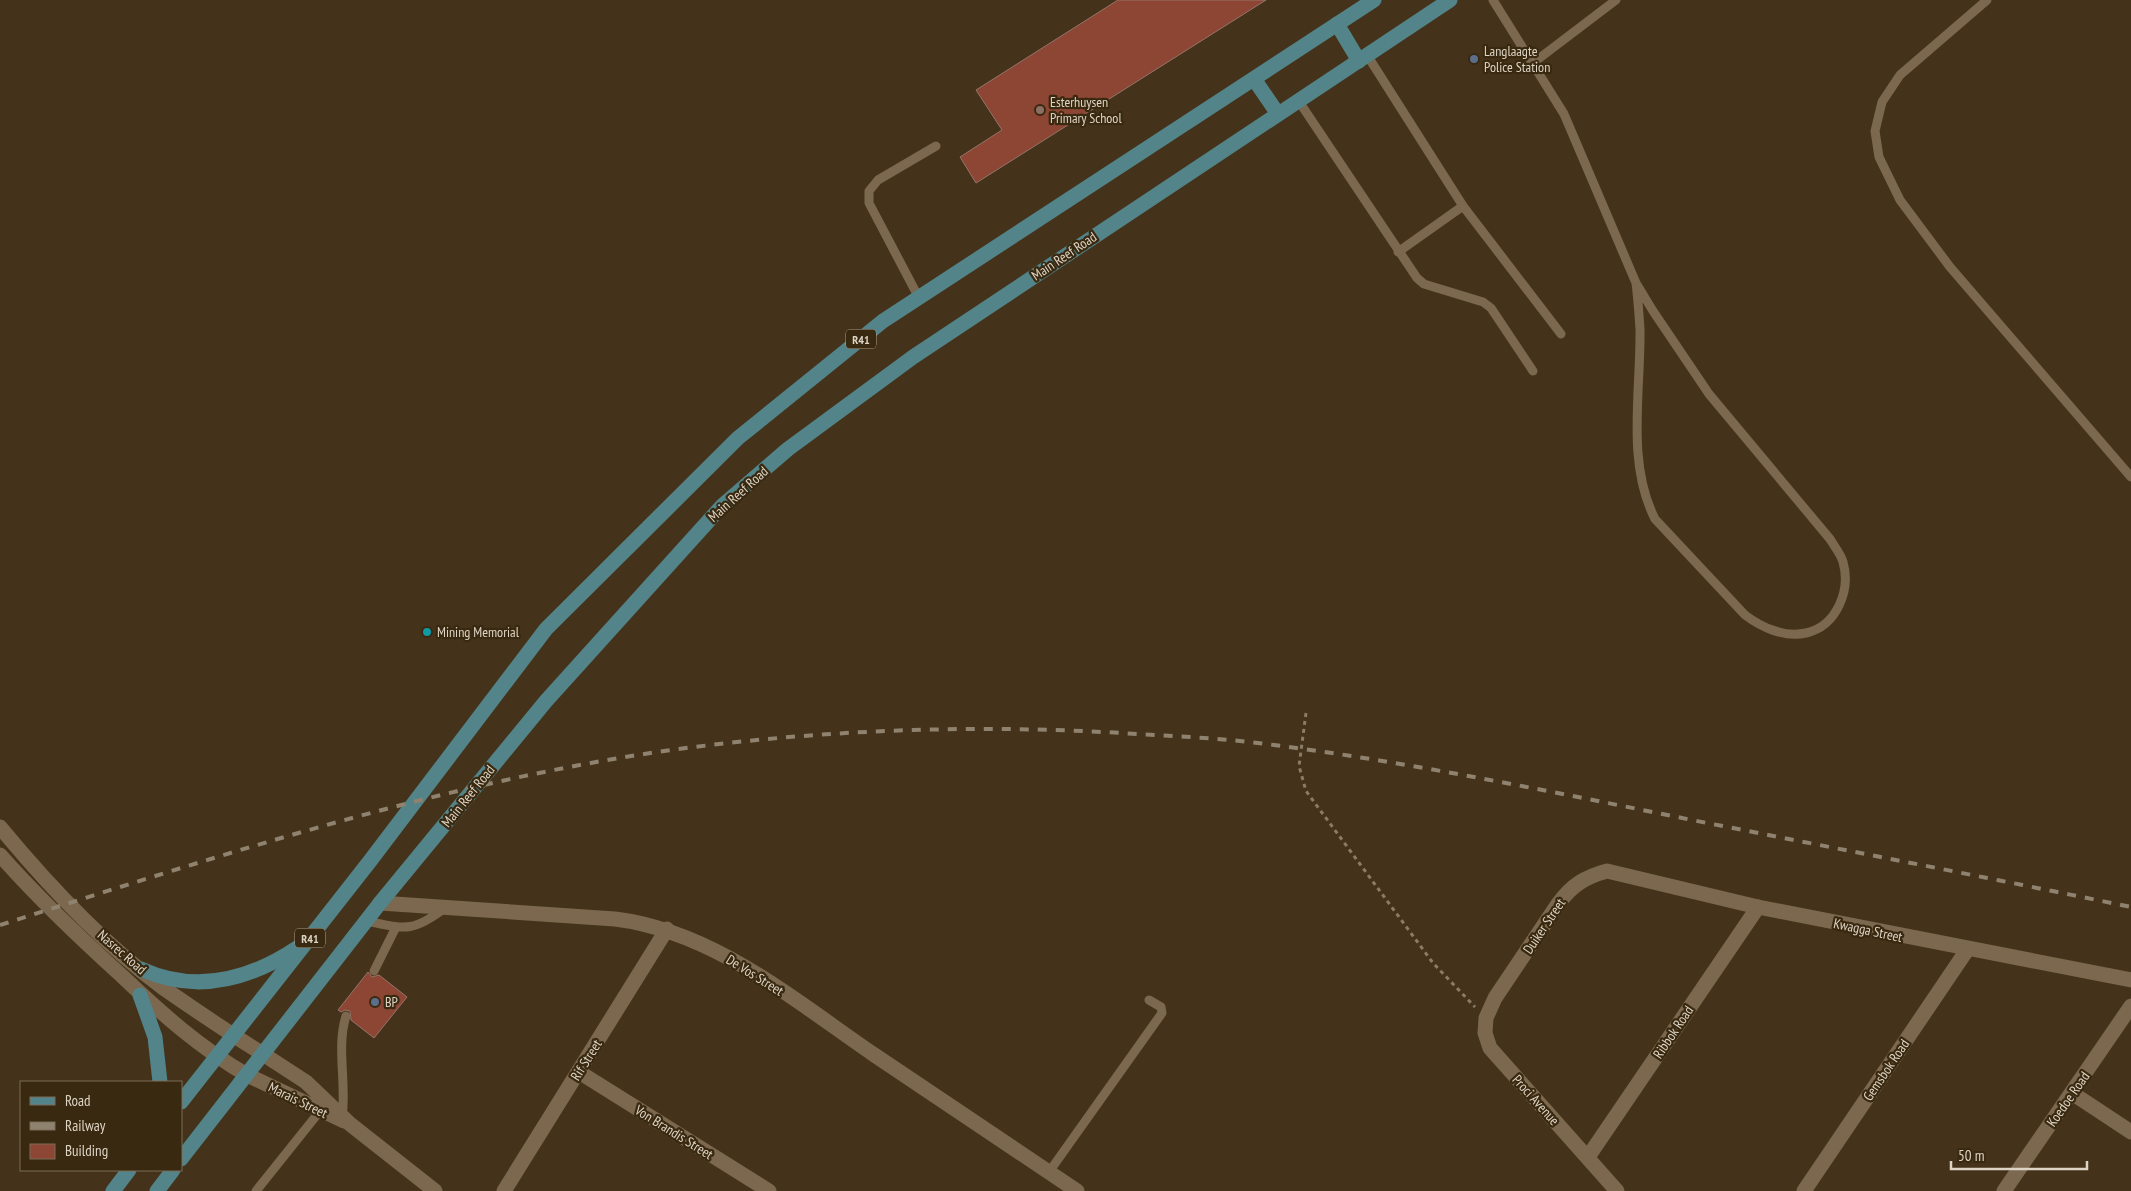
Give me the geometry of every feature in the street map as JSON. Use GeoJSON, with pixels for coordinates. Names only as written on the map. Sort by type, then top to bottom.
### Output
{"type":"FeatureCollection","features":[{"type":"Feature","properties":{"kind":"main road","name":"R41"},"geometry":{"type":"LineString","coordinates":[[182,1101],[232,1035],[308,942],[546,629],[738,438],[883,321],[1374,0]]}},
{"type":"Feature","properties":{"kind":"main road","name":"Main Reef Road"},"geometry":{"type":"LineString","coordinates":[[182,1158],[437,832],[546,701],[669,562],[722,506],[788,449],[913,357],[1450,0]]}},
{"type":"Feature","properties":{"kind":"main road"},"geometry":{"type":"LineString","coordinates":[[1337,24],[1363,58]]}},
{"type":"Feature","properties":{"kind":"main road"},"geometry":{"type":"LineString","coordinates":[[1254,78],[1278,114]]}},
{"type":"Feature","properties":{"kind":"main road"},"geometry":{"type":"LineString","coordinates":[[141,969],[155,975],[182,981],[224,981],[266,966],[308,942]]}},
{"type":"Feature","properties":{"kind":"main road"},"geometry":{"type":"LineString","coordinates":[[140,996],[155,1037],[160,1081]]}},
{"type":"Feature","properties":{"kind":"main road"},"geometry":{"type":"LineString","coordinates":[[113,1191],[128,1171]]}},
{"type":"Feature","properties":{"kind":"main road"},"geometry":{"type":"LineString","coordinates":[[157,1191],[172,1171]]}},
{"type":"Feature","properties":{"kind":"street","name":"Nasrec Road"},"geometry":{"type":"LineString","coordinates":[[0,827],[40,874],[86,921],[141,969],[161,986],[263,1054]]}},
{"type":"Feature","properties":{"kind":"street","name":"Nasrec Road"},"geometry":{"type":"LineString","coordinates":[[0,855],[26,884],[140,996],[216,1058],[247,1075]]}},
{"type":"Feature","properties":{"kind":"street","name":"Kwagga Street"},"geometry":{"type":"LineString","coordinates":[[1607,871],[1758,907],[1967,950],[2131,980]]}},
{"type":"Feature","properties":{"kind":"street","name":"Duiker Street"},"geometry":{"type":"LineString","coordinates":[[1495,998],[1567,892],[1589,876],[1607,871]]}},
{"type":"Feature","properties":{"kind":"street","name":"De Vos Street"},"geometry":{"type":"LineString","coordinates":[[380,903],[616,919],[667,929],[701,943],[752,972],[1077,1191]]}},
{"type":"Feature","properties":{"kind":"street","name":"Ribbok Road"},"geometry":{"type":"LineString","coordinates":[[1588,1157],[1758,907]]}},
{"type":"Feature","properties":{"kind":"street","name":"Rif Street"},"geometry":{"type":"LineString","coordinates":[[504,1191],[667,929]]}},
{"type":"Feature","properties":{"kind":"street","name":"Gemsbok Road"},"geometry":{"type":"LineString","coordinates":[[1804,1191],[1967,950]]}},
{"type":"Feature","properties":{"kind":"street","name":"Proci Avenue"},"geometry":{"type":"LineString","coordinates":[[1495,998],[1486,1018],[1485,1033],[1490,1048],[1618,1191]]}},
{"type":"Feature","properties":{"kind":"street","name":"Koedoe Road"},"geometry":{"type":"LineString","coordinates":[[2004,1191],[2131,1006]]}},
{"type":"Feature","properties":{"kind":"street","name":"Marais Street"},"geometry":{"type":"LineString","coordinates":[[263,1054],[306,1082],[344,1120],[435,1191]]}},
{"type":"Feature","properties":{"kind":"street","name":"Von Brandis Street"},"geometry":{"type":"LineString","coordinates":[[579,1072],[769,1191]]}},
{"type":"Feature","properties":{"kind":"street","name":"Marais Street"},"geometry":{"type":"LineString","coordinates":[[247,1075],[320,1111],[344,1120]]}},
{"type":"Feature","properties":{"kind":"street"},"geometry":{"type":"LineString","coordinates":[[2072,1093],[2131,1132]]}},
{"type":"Feature","properties":{"kind":"lane"},"geometry":{"type":"LineString","coordinates":[[1493,0],[1564,114],[1636,283],[1709,394],[1830,539],[1843,560],[1846,580],[1844,598],[1834,614],[1822,625],[1806,633],[1786,633],[1757,624],[1745,614],[1655,519],[1645,500],[1640,474],[1638,420],[1640,330],[1636,283]]}},
{"type":"Feature","properties":{"kind":"lane"},"geometry":{"type":"LineString","coordinates":[[1533,63],[1616,0]]}},
{"type":"Feature","properties":{"kind":"lane"},"geometry":{"type":"LineString","coordinates":[[1987,0],[1900,76],[1882,102],[1875,130],[1879,157],[1900,200],[1950,267],[2131,477]]}},
{"type":"Feature","properties":{"kind":"lane"},"geometry":{"type":"LineString","coordinates":[[1363,58],[1464,206],[1561,334]]}},
{"type":"Feature","properties":{"kind":"lane"},"geometry":{"type":"LineString","coordinates":[[1298,100],[1417,278],[1424,284],[1483,302],[1492,308],[1533,371]]}},
{"type":"Feature","properties":{"kind":"lane"},"geometry":{"type":"LineString","coordinates":[[919,298],[870,203],[870,191],[878,180],[936,146]]}},
{"type":"Feature","properties":{"kind":"lane"},"geometry":{"type":"LineString","coordinates":[[1398,252],[1464,206]]}},
{"type":"Feature","properties":{"kind":"lane"},"geometry":{"type":"LineString","coordinates":[[366,921],[396,927],[418,926],[445,908]]}},
{"type":"Feature","properties":{"kind":"lane"},"geometry":{"type":"LineString","coordinates":[[374,971],[396,927]]}},
{"type":"Feature","properties":{"kind":"lane"},"geometry":{"type":"LineString","coordinates":[[1049,1172],[1162,1013],[1161,1007],[1149,1000]]}},
{"type":"Feature","properties":{"kind":"lane"},"geometry":{"type":"LineString","coordinates":[[344,1120],[342,1035],[346,1016]]}},
{"type":"Feature","properties":{"kind":"lane"},"geometry":{"type":"LineString","coordinates":[[256,1191],[320,1111]]}},
{"type":"Feature","properties":{"kind":"path"},"geometry":{"type":"LineString","coordinates":[[1306,713],[1299,766],[1306,791],[1433,963],[1486,1018]]}},
{"type":"Feature","properties":{"kind":"building","name":"Esterhuysen Primary School"},"geometry":{"type":"Polygon","coordinates":[[[1118,0],[1266,0],[976,183],[960,157],[1002,130],[976,90],[1118,0]]]}},
{"type":"Feature","properties":{"kind":"building"},"geometry":{"type":"Polygon","coordinates":[[[368,972],[372,977],[379,975],[407,997],[374,1038],[351,1020],[350,1011],[345,1010],[341,1012],[338,1010],[368,972]]]}},
{"type":"Feature","properties":{"kind":"railway"},"geometry":{"type":"LineString","coordinates":[[0,925],[164,873],[329,824],[495,782],[579,765],[721,744],[835,734],[949,729],[1064,730],[1178,736],[1326,752],[1536,789],[2131,907]]}},
{"type":"Feature","properties":{"kind":"place","name":"Langlaagte Police Station"},"geometry":{"type":"Point","coordinates":[1474,59]}},
{"type":"Feature","properties":{"kind":"place","name":"Esterhuysen Primary School"},"geometry":{"type":"Point","coordinates":[1040,110]}},
{"type":"Feature","properties":{"kind":"place","name":"Mining Memorial"},"geometry":{"type":"Point","coordinates":[427,632]}},
{"type":"Feature","properties":{"kind":"place","name":"BP"},"geometry":{"type":"Point","coordinates":[375,1002]}}]}
